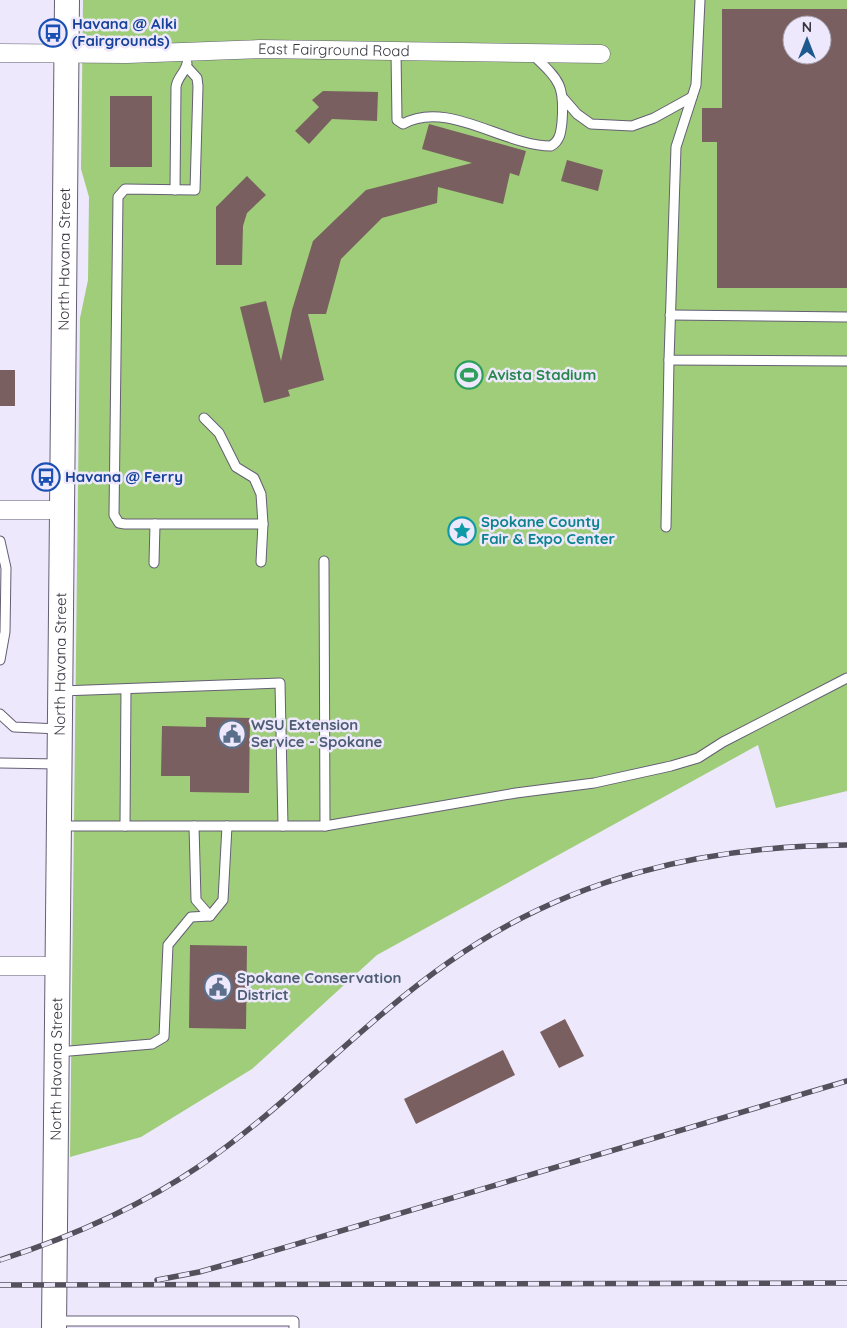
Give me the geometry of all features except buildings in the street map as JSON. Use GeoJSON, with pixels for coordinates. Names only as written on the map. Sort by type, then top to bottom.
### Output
{"type":"FeatureCollection","features":[{"type":"Feature","properties":{"kind":"street","name":"North Havana Street"},"geometry":{"type":"LineString","coordinates":[[54,1325],[60,510],[67,0]]}},
{"type":"Feature","properties":{"kind":"street","name":"East Fairground Road"},"geometry":{"type":"LineString","coordinates":[[0,53],[66,53],[187,60],[224,49],[601,54]]}},
{"type":"Feature","properties":{"kind":"street"},"geometry":{"type":"LineString","coordinates":[[0,510],[60,510]]}},
{"type":"Feature","properties":{"kind":"street"},"geometry":{"type":"LineString","coordinates":[[0,966],[56,966]]}},
{"type":"Feature","properties":{"kind":"lane"},"geometry":{"type":"LineString","coordinates":[[666,527],[670,315],[676,147],[696,85],[700,0]]}},
{"type":"Feature","properties":{"kind":"lane"},"geometry":{"type":"LineString","coordinates":[[396,52],[396,120],[403,124],[413,119],[436,116],[529,142],[551,146],[558,141],[561,132],[564,99]]}},
{"type":"Feature","properties":{"kind":"lane"},"geometry":{"type":"LineString","coordinates":[[531,53],[558,82],[564,99],[576,114],[591,124],[632,126],[642,123],[692,97]]}},
{"type":"Feature","properties":{"kind":"lane"},"geometry":{"type":"LineString","coordinates":[[175,190],[176,87],[177,78],[187,60]]}},
{"type":"Feature","properties":{"kind":"lane"},"geometry":{"type":"LineString","coordinates":[[187,60],[197,78],[198,86],[195,190],[125,189],[119,193],[117,202],[114,515],[119,523],[263,524]]}},
{"type":"Feature","properties":{"kind":"lane"},"geometry":{"type":"LineString","coordinates":[[670,315],[847,317]]}},
{"type":"Feature","properties":{"kind":"lane"},"geometry":{"type":"LineString","coordinates":[[670,360],[847,361]]}},
{"type":"Feature","properties":{"kind":"lane"},"geometry":{"type":"LineString","coordinates":[[204,418],[219,433],[236,467],[254,478],[261,494],[263,524],[262,562]]}},
{"type":"Feature","properties":{"kind":"lane"},"geometry":{"type":"LineString","coordinates":[[0,510],[0,515]]}},
{"type":"Feature","properties":{"kind":"lane"},"geometry":{"type":"LineString","coordinates":[[154,564],[155,524]]}},
{"type":"Feature","properties":{"kind":"lane"},"geometry":{"type":"LineString","coordinates":[[0,541],[3,566],[5,632],[0,660]]}},
{"type":"Feature","properties":{"kind":"lane"},"geometry":{"type":"LineString","coordinates":[[324,561],[325,826]]}},
{"type":"Feature","properties":{"kind":"lane"},"geometry":{"type":"LineString","coordinates":[[58,826],[325,826],[507,794],[594,783],[698,758],[722,742],[847,678]]}},
{"type":"Feature","properties":{"kind":"lane"},"geometry":{"type":"LineString","coordinates":[[59,691],[280,684],[283,826]]}},
{"type":"Feature","properties":{"kind":"lane"},"geometry":{"type":"LineString","coordinates":[[125,826],[126,689]]}},
{"type":"Feature","properties":{"kind":"lane"},"geometry":{"type":"LineString","coordinates":[[0,714],[14,727],[59,729]]}},
{"type":"Feature","properties":{"kind":"lane"},"geometry":{"type":"LineString","coordinates":[[0,763],[59,764]]}},
{"type":"Feature","properties":{"kind":"lane"},"geometry":{"type":"LineString","coordinates":[[194,826],[196,900],[210,916]]}},
{"type":"Feature","properties":{"kind":"lane"},"geometry":{"type":"LineString","coordinates":[[55,1052],[159,1042],[164,1037],[168,945],[191,917],[210,916],[223,900],[227,826]]}},
{"type":"Feature","properties":{"kind":"lane"},"geometry":{"type":"LineString","coordinates":[[54,1325],[294,1321],[294,1328]]}},
{"type":"Feature","properties":{"kind":"green space","name":"Spokane County Fair & Expo Center"},"geometry":{"type":"Polygon","coordinates":[[[83,0],[847,0],[847,791],[776,808],[758,745],[377,955],[252,1069],[141,1137],[70,1157],[80,318],[88,280],[89,197],[81,169],[83,0]]]}},
{"type":"Feature","properties":{"kind":"railway"},"geometry":{"type":"LineString","coordinates":[[0,1260],[104,1220],[178,1180],[233,1142],[386,1011],[449,962],[494,933],[541,908],[589,888],[639,872],[689,860],[793,847],[847,845]]}},
{"type":"Feature","properties":{"kind":"railway"},"geometry":{"type":"LineString","coordinates":[[157,1280],[199,1272],[246,1259],[847,1081]]}},
{"type":"Feature","properties":{"kind":"railway"},"geometry":{"type":"LineString","coordinates":[[0,1285],[847,1283]]}},
{"type":"Feature","properties":{"kind":"place","name":"Havana @ Alki (Fairgrounds)"},"geometry":{"type":"Point","coordinates":[53,33]}},
{"type":"Feature","properties":{"kind":"place","name":"Avista Stadium"},"geometry":{"type":"Point","coordinates":[469,375]}},
{"type":"Feature","properties":{"kind":"place","name":"Havana @ Ferry"},"geometry":{"type":"Point","coordinates":[46,477]}},
{"type":"Feature","properties":{"kind":"place","name":"Spokane County Fair & Expo Center"},"geometry":{"type":"Point","coordinates":[462,531]}},
{"type":"Feature","properties":{"kind":"place","name":"WSU Extension Service - Spokane"},"geometry":{"type":"Point","coordinates":[232,734]}},
{"type":"Feature","properties":{"kind":"place","name":"Spokane Conservation District"},"geometry":{"type":"Point","coordinates":[218,987]}}]}
